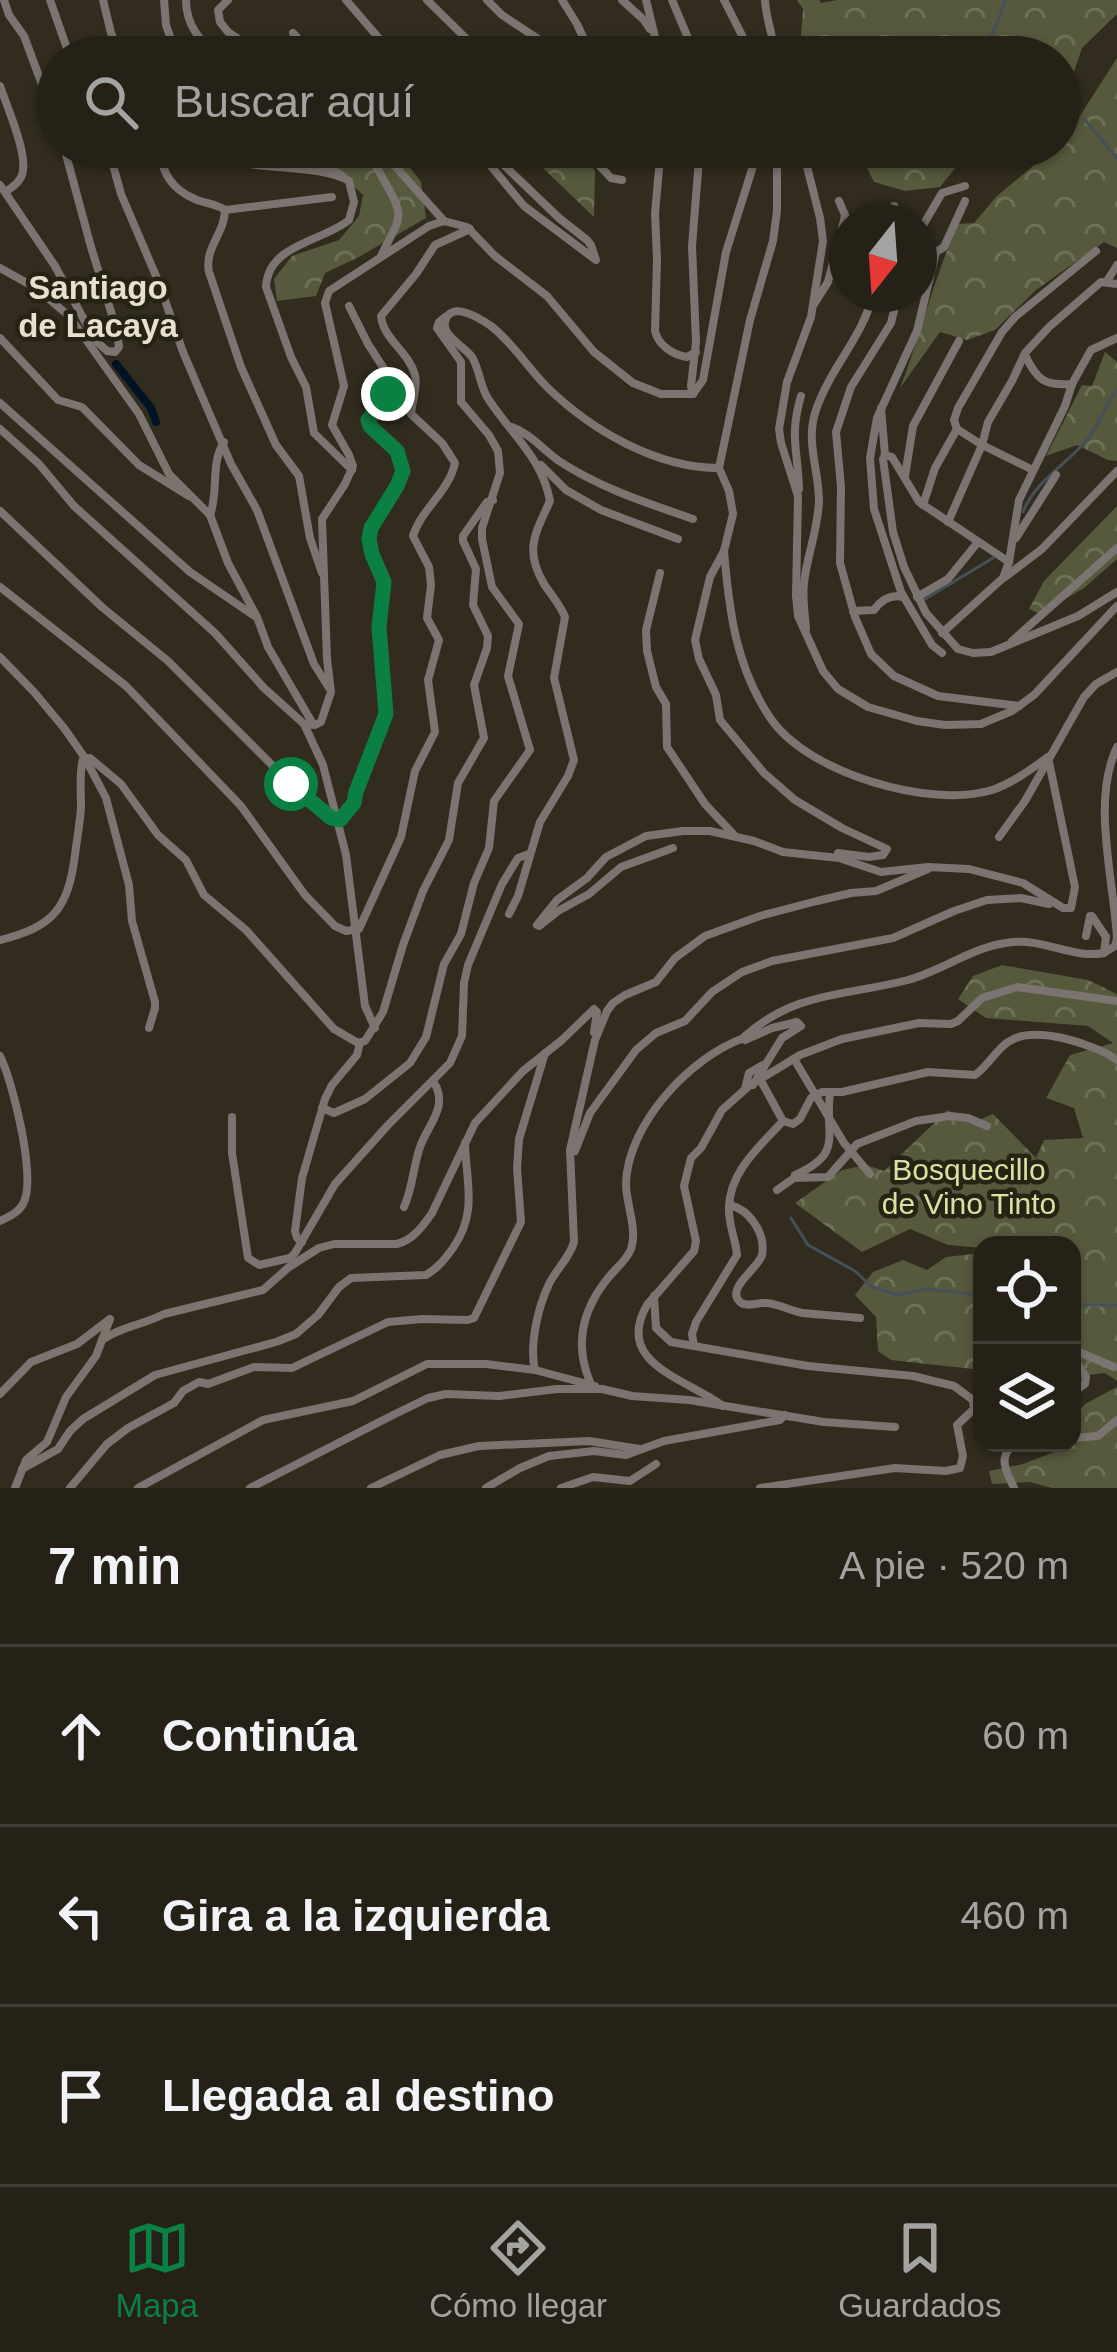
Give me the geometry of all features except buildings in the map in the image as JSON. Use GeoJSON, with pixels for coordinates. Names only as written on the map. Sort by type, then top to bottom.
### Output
{"type":"FeatureCollection","features":[{"type":"Feature","properties":{"kind":"street"},"geometry":{"type":"LineString","coordinates":[[4,0],[36,68]]}},
{"type":"Feature","properties":{"kind":"street"},"geometry":{"type":"LineString","coordinates":[[50,0],[63,36]]}},
{"type":"Feature","properties":{"kind":"street"},"geometry":{"type":"LineString","coordinates":[[104,0],[113,36]]}},
{"type":"Feature","properties":{"kind":"street"},"geometry":{"type":"LineString","coordinates":[[164,0],[170,36]]}},
{"type":"Feature","properties":{"kind":"street"},"geometry":{"type":"LineString","coordinates":[[186,0],[197,36]]}},
{"type":"Feature","properties":{"kind":"street"},"geometry":{"type":"LineString","coordinates":[[228,0],[217,13],[221,25],[236,36]]}},
{"type":"Feature","properties":{"kind":"street"},"geometry":{"type":"LineString","coordinates":[[346,0],[377,36]]}},
{"type":"Feature","properties":{"kind":"street"},"geometry":{"type":"LineString","coordinates":[[427,0],[464,36]]}},
{"type":"Feature","properties":{"kind":"street"},"geometry":{"type":"LineString","coordinates":[[487,0],[534,36]]}},
{"type":"Feature","properties":{"kind":"street"},"geometry":{"type":"LineString","coordinates":[[562,0],[582,36]]}},
{"type":"Feature","properties":{"kind":"street"},"geometry":{"type":"LineString","coordinates":[[622,0],[648,25],[651,36]]}},
{"type":"Feature","properties":{"kind":"street"},"geometry":{"type":"LineString","coordinates":[[646,0],[654,36]]}},
{"type":"Feature","properties":{"kind":"street"},"geometry":{"type":"LineString","coordinates":[[672,0],[687,36]]}},
{"type":"Feature","properties":{"kind":"street"},"geometry":{"type":"LineString","coordinates":[[724,0],[742,36]]}},
{"type":"Feature","properties":{"kind":"street"},"geometry":{"type":"LineString","coordinates":[[765,0],[774,36]]}},
{"type":"Feature","properties":{"kind":"street"},"geometry":{"type":"LineString","coordinates":[[293,33],[296,36]]}},
{"type":"Feature","properties":{"kind":"street"},"geometry":{"type":"LineString","coordinates":[[0,86],[23,171],[15,185],[3,188],[56,266],[82,325],[139,414],[169,474],[190,496]]}},
{"type":"Feature","properties":{"kind":"street"},"geometry":{"type":"LineString","coordinates":[[0,268],[46,295],[107,351],[119,347],[70,168]]}},
{"type":"Feature","properties":{"kind":"street"},"geometry":{"type":"LineString","coordinates":[[115,168],[183,352],[231,464],[264,526],[314,664],[331,688]]}},
{"type":"Feature","properties":{"kind":"street"},"geometry":{"type":"LineString","coordinates":[[164,168],[168,180],[190,196],[225,210],[332,197]]}},
{"type":"Feature","properties":{"kind":"street"},"geometry":{"type":"LineString","coordinates":[[295,168],[345,178]]}},
{"type":"Feature","properties":{"kind":"street"},"geometry":{"type":"LineString","coordinates":[[332,168],[352,191],[352,217],[341,227],[286,252],[266,279],[268,295],[306,387],[314,433],[352,470]]}},
{"type":"Feature","properties":{"kind":"street"},"geometry":{"type":"LineString","coordinates":[[378,168],[398,203],[396,227],[381,258]]}},
{"type":"Feature","properties":{"kind":"street"},"geometry":{"type":"LineString","coordinates":[[397,168],[445,221]]}},
{"type":"Feature","properties":{"kind":"street"},"geometry":{"type":"LineString","coordinates":[[492,168],[524,206],[596,260],[587,240],[507,168]]}},
{"type":"Feature","properties":{"kind":"street"},"geometry":{"type":"LineString","coordinates":[[602,168],[611,178],[622,180]]}},
{"type":"Feature","properties":{"kind":"street"},"geometry":{"type":"LineString","coordinates":[[660,168],[655,331],[671,351],[687,357],[696,352]]}},
{"type":"Feature","properties":{"kind":"street"},"geometry":{"type":"LineString","coordinates":[[693,394],[692,246],[698,168]]}},
{"type":"Feature","properties":{"kind":"street"},"geometry":{"type":"LineString","coordinates":[[693,394],[703,380],[726,252],[753,168]]}},
{"type":"Feature","properties":{"kind":"street"},"geometry":{"type":"LineString","coordinates":[[774,849],[869,857],[884,855],[887,849],[795,800],[764,773],[722,725],[716,694],[695,640],[710,577],[724,551],[733,514],[719,468],[772,241],[777,168]]}},
{"type":"Feature","properties":{"kind":"street"},"geometry":{"type":"LineString","coordinates":[[797,496],[779,428],[787,382],[813,305],[823,232],[807,168]]}},
{"type":"Feature","properties":{"kind":"street"},"geometry":{"type":"LineString","coordinates":[[936,204],[942,194],[964,186]]}},
{"type":"Feature","properties":{"kind":"street"},"geometry":{"type":"LineString","coordinates":[[813,305],[828,282],[845,215],[839,201]]}},
{"type":"Feature","properties":{"kind":"street"},"geometry":{"type":"LineString","coordinates":[[942,653],[932,645],[904,598],[874,509],[870,458],[881,408],[917,331],[936,251],[944,247],[965,201]]}},
{"type":"Feature","properties":{"kind":"street"},"geometry":{"type":"LineString","coordinates":[[225,210],[208,256],[209,272],[276,445],[299,476],[310,538],[323,574]]}},
{"type":"Feature","properties":{"kind":"street"},"geometry":{"type":"LineString","coordinates":[[0,429],[39,464],[74,506],[215,633],[264,688],[308,724],[318,724],[324,718],[331,688],[322,519],[352,470],[352,460],[332,425],[344,386],[325,302],[334,286],[429,226],[454,222],[470,230],[547,296],[593,352],[625,378],[661,394],[693,394]]}},
{"type":"Feature","properties":{"kind":"street"},"geometry":{"type":"LineString","coordinates":[[357,930],[401,837],[415,771],[435,732],[428,680],[439,640],[427,618],[428,567],[412,536],[450,479],[455,463],[442,443],[411,414],[414,370],[382,327],[381,316],[435,245],[470,230]]}},
{"type":"Feature","properties":{"kind":"street"},"geometry":{"type":"LineString","coordinates":[[1033,470],[982,445],[958,429],[954,420],[1002,332],[1096,251]]}},
{"type":"Feature","properties":{"kind":"street"},"geometry":{"type":"LineString","coordinates":[[948,522],[988,422],[1025,353],[1101,282],[1112,283],[1117,265]]}},
{"type":"Feature","properties":{"kind":"street"},"geometry":{"type":"LineString","coordinates":[[337,821],[354,803],[385,721],[379,627],[384,582],[369,539],[403,471],[397,451],[369,423],[388,394],[390,379],[350,306]]}},
{"type":"Feature","properties":{"kind":"street"},"geometry":{"type":"LineString","coordinates":[[322,1108],[334,1113],[364,1099],[410,1063],[426,1037],[444,964],[460,934],[489,848],[494,801],[530,750],[508,676],[518,624],[492,587],[482,539],[501,467],[498,452],[461,402],[461,362],[437,328],[440,320],[456,311],[469,312],[491,326],[548,388],[616,438],[670,460],[719,468]]}},
{"type":"Feature","properties":{"kind":"street"},"geometry":{"type":"LineString","coordinates":[[806,638],[803,585],[819,496],[811,433],[836,365],[868,312]]}},
{"type":"Feature","properties":{"kind":"street"},"geometry":{"type":"LineString","coordinates":[[894,312],[851,387],[836,432],[842,487],[840,563],[854,611],[872,654],[894,676],[938,696],[1019,706]]}},
{"type":"Feature","properties":{"kind":"street"},"geometry":{"type":"LineString","coordinates":[[447,317],[447,332],[472,358],[487,398],[542,473],[550,502],[532,540],[532,553],[541,578],[564,612],[554,678],[574,760],[543,814],[509,914]]}},
{"type":"Feature","properties":{"kind":"street"},"geometry":{"type":"LineString","coordinates":[[0,338],[58,400],[82,407],[139,465],[190,496],[210,515],[228,562],[308,724],[322,766],[346,855],[365,1006],[375,1028]]}},
{"type":"Feature","properties":{"kind":"street"},"geometry":{"type":"LineString","coordinates":[[1004,578],[1018,500],[1072,384],[1090,350],[1117,338]]}},
{"type":"Feature","properties":{"kind":"street"},"geometry":{"type":"LineString","coordinates":[[905,478],[918,414],[959,340]]}},
{"type":"Feature","properties":{"kind":"street"},"geometry":{"type":"LineString","coordinates":[[1025,353],[1042,381],[1072,384]]}},
{"type":"Feature","properties":{"kind":"street"},"geometry":{"type":"LineString","coordinates":[[801,396],[794,422],[799,476],[796,607],[806,638],[832,682],[848,697],[917,721],[958,726],[988,722],[1034,694],[1117,606]]}},
{"type":"Feature","properties":{"kind":"street"},"geometry":{"type":"LineString","coordinates":[[0,403],[170,555],[256,617]]}},
{"type":"Feature","properties":{"kind":"street"},"geometry":{"type":"LineString","coordinates":[[881,408],[893,532],[917,597],[958,649],[991,652],[1078,616],[1117,592]]}},
{"type":"Feature","properties":{"kind":"street"},"geometry":{"type":"LineString","coordinates":[[511,426],[598,483],[693,519]]}},
{"type":"Feature","properties":{"kind":"street"},"geometry":{"type":"LineString","coordinates":[[923,505],[935,468],[958,429]]}},
{"type":"Feature","properties":{"kind":"street"},"geometry":{"type":"LineString","coordinates":[[210,515],[218,449],[224,442]]}},
{"type":"Feature","properties":{"kind":"street"},"geometry":{"type":"LineString","coordinates":[[885,454],[891,455],[923,505],[1009,562]]}},
{"type":"Feature","properties":{"kind":"street"},"geometry":{"type":"LineString","coordinates":[[535,460],[566,490],[601,510],[678,539]]}},
{"type":"Feature","properties":{"kind":"street"},"geometry":{"type":"LineString","coordinates":[[942,633],[1042,549],[1117,471]]}},
{"type":"Feature","properties":{"kind":"street"},"geometry":{"type":"LineString","coordinates":[[1012,544],[1056,475]]}},
{"type":"Feature","properties":{"kind":"street"},"geometry":{"type":"LineString","coordinates":[[302,1242],[295,1232],[302,1178],[328,1090],[351,1064],[383,1012],[423,891],[449,840],[458,783],[484,738],[474,685],[488,636],[475,610],[476,565],[463,541],[466,529],[488,500],[493,500]]}},
{"type":"Feature","properties":{"kind":"street"},"geometry":{"type":"LineString","coordinates":[[0,511],[337,821]]}},
{"type":"Feature","properties":{"kind":"street"},"geometry":{"type":"LineString","coordinates":[[917,597],[947,579],[978,542]]}},
{"type":"Feature","properties":{"kind":"street"},"geometry":{"type":"LineString","coordinates":[[1006,646],[1117,548]]}},
{"type":"Feature","properties":{"kind":"street"},"geometry":{"type":"LineString","coordinates":[[724,551],[736,645],[768,716],[781,733],[803,748],[882,787],[942,796],[990,791],[1048,757]]}},
{"type":"Feature","properties":{"kind":"street"},"geometry":{"type":"LineString","coordinates":[[660,573],[646,630],[646,651],[666,704],[667,747],[705,804],[736,838]]}},
{"type":"Feature","properties":{"kind":"street"},"geometry":{"type":"LineString","coordinates":[[0,587],[126,686],[241,806],[304,895],[334,926],[357,930]]}},
{"type":"Feature","properties":{"kind":"street"},"geometry":{"type":"LineString","coordinates":[[854,611],[874,610],[880,601],[895,596],[904,598]]}},
{"type":"Feature","properties":{"kind":"street"},"geometry":{"type":"LineString","coordinates":[[0,657],[85,758],[106,798],[155,1008],[149,1028]]}},
{"type":"Feature","properties":{"kind":"street"},"geometry":{"type":"LineString","coordinates":[[999,836],[1025,801],[1084,697],[1117,672]]}},
{"type":"Feature","properties":{"kind":"street"},"geometry":{"type":"LineString","coordinates":[[590,1384],[580,1352],[581,1331],[596,1295],[632,1246],[626,1182],[639,1137],[678,1080],[713,1053],[744,1038],[765,1018],[800,1002],[908,980],[976,950],[1008,942],[1088,955],[1114,946],[1104,795],[1117,747]]}},
{"type":"Feature","properties":{"kind":"street"},"geometry":{"type":"LineString","coordinates":[[570,1164],[585,1122],[636,1050],[656,1034],[685,1022],[712,992],[742,972],[772,961],[892,938],[987,900],[1021,898],[1071,908],[1075,887],[1048,757]]}},
{"type":"Feature","properties":{"kind":"street"},"geometry":{"type":"LineString","coordinates":[[85,758],[121,784],[158,836],[186,860],[203,895],[243,927],[334,1029],[360,1043]]}},
{"type":"Feature","properties":{"kind":"street"},"geometry":{"type":"LineString","coordinates":[[0,940],[33,930],[64,903],[72,880],[80,818],[80,767],[85,758]]}},
{"type":"Feature","properties":{"kind":"street"},"geometry":{"type":"LineString","coordinates":[[673,848],[621,867],[590,894],[537,925],[557,899],[587,878],[602,860],[637,839],[683,831],[710,832],[802,855],[839,858],[881,872],[969,869],[1028,885],[1064,908]]}},
{"type":"Feature","properties":{"kind":"street"},"geometry":{"type":"LineString","coordinates":[[232,1117],[232,1153],[248,1258],[256,1265],[282,1261],[295,1253],[334,1184],[450,1063],[462,1036],[465,975],[482,927],[518,858],[529,854]]}},
{"type":"Feature","properties":{"kind":"street"},"geometry":{"type":"LineString","coordinates":[[535,1370],[531,1353],[546,1291],[574,1242],[570,1164],[574,1130],[594,1044],[607,1011],[625,995],[650,986],[675,958],[705,936],[760,916],[882,889],[928,867]]}},
{"type":"Feature","properties":{"kind":"street"},"geometry":{"type":"LineString","coordinates":[[1086,936],[1091,915],[1106,938],[1104,953]]}},
{"type":"Feature","properties":{"kind":"street"},"geometry":{"type":"LineString","coordinates":[[723,1406],[667,1372],[644,1354],[638,1340],[638,1324],[654,1296],[692,1255],[695,1246],[684,1194],[687,1167],[722,1110],[794,1059],[842,1039],[919,1023],[951,1024],[982,998],[1017,987],[1117,1001]]}},
{"type":"Feature","properties":{"kind":"street"},"geometry":{"type":"LineString","coordinates":[[102,1340],[164,1314],[263,1290],[323,1246],[406,1241],[432,1213],[475,1123],[523,1071],[594,1009],[594,1044]]}},
{"type":"Feature","properties":{"kind":"street"},"geometry":{"type":"LineString","coordinates":[[744,1038],[800,1024],[782,1038],[765,1064],[749,1073],[753,1085],[783,1121],[796,1123],[822,1092],[928,1072],[975,1076],[1007,1042],[1029,1035],[1082,1043],[1117,1060]]}},
{"type":"Feature","properties":{"kind":"street"},"geometry":{"type":"LineString","coordinates":[[70,1488],[107,1444],[199,1382],[208,1384],[254,1366],[292,1368],[388,1322],[474,1318],[521,1222],[519,1138],[545,1053]]}},
{"type":"Feature","properties":{"kind":"street"},"geometry":{"type":"LineString","coordinates":[[0,1056],[20,1118],[27,1189],[24,1203],[0,1221]]}},
{"type":"Feature","properties":{"kind":"street"},"geometry":{"type":"LineString","coordinates":[[794,1059],[850,1151],[870,1174]]}},
{"type":"Feature","properties":{"kind":"street"},"geometry":{"type":"LineString","coordinates":[[404,1207],[420,1148],[435,1123],[440,1094],[433,1082]]}},
{"type":"Feature","properties":{"kind":"street"},"geometry":{"type":"LineString","coordinates":[[777,1190],[825,1155],[830,1143],[830,1094]]}},
{"type":"Feature","properties":{"kind":"street"},"geometry":{"type":"LineString","coordinates":[[794,1178],[828,1177],[857,1144],[926,1119],[959,1117],[988,1126]]}},
{"type":"Feature","properties":{"kind":"street"},"geometry":{"type":"LineString","coordinates":[[694,1346],[693,1327],[737,1255],[729,1205],[734,1183],[783,1121]]}},
{"type":"Feature","properties":{"kind":"street"},"geometry":{"type":"LineString","coordinates":[[22,1469],[54,1451],[83,1419],[155,1375],[296,1334],[351,1278],[426,1275],[436,1269],[468,1220],[465,1142]]}},
{"type":"Feature","properties":{"kind":"street"},"geometry":{"type":"LineString","coordinates":[[729,1205],[747,1212],[763,1249],[758,1264],[737,1288],[740,1302],[860,1318]]}},
{"type":"Feature","properties":{"kind":"street"},"geometry":{"type":"LineString","coordinates":[[654,1296],[654,1321],[671,1342],[808,1366],[914,1376],[953,1386],[973,1400],[974,1408],[957,1425],[963,1456],[960,1468],[895,1468],[760,1488]]}},
{"type":"Feature","properties":{"kind":"street"},"geometry":{"type":"LineString","coordinates":[[0,1394],[31,1362],[77,1344],[109,1318],[96,1356],[65,1397],[47,1442],[31,1454],[15,1488]]}},
{"type":"Feature","properties":{"kind":"street"},"geometry":{"type":"LineString","coordinates":[[1081,1355],[1114,1367]]}},
{"type":"Feature","properties":{"kind":"street"},"geometry":{"type":"LineString","coordinates":[[137,1488],[277,1414],[353,1401],[427,1364],[535,1370],[632,1396],[895,1427]]}},
{"type":"Feature","properties":{"kind":"street"},"geometry":{"type":"LineString","coordinates":[[250,1488],[437,1396],[602,1389]]}},
{"type":"Feature","properties":{"kind":"street"},"geometry":{"type":"LineString","coordinates":[[486,1488],[549,1456],[594,1451],[626,1455],[715,1430],[780,1420],[785,1415]]}},
{"type":"Feature","properties":{"kind":"street"},"geometry":{"type":"LineString","coordinates":[[1081,1437],[1098,1436],[1117,1420]]}},
{"type":"Feature","properties":{"kind":"street"},"geometry":{"type":"LineString","coordinates":[[371,1488],[440,1455],[479,1446],[589,1441],[640,1449]]}},
{"type":"Feature","properties":{"kind":"street"},"geometry":{"type":"LineString","coordinates":[[1008,1452],[1006,1473],[1014,1488]]}},
{"type":"Feature","properties":{"kind":"street"},"geometry":{"type":"LineString","coordinates":[[561,1488],[593,1477],[630,1481],[656,1464]]}},
{"type":"Feature","properties":{"kind":"green space"},"geometry":{"type":"Polygon","coordinates":[[[797,0],[1117,0],[1117,14],[1081,51],[1081,36],[801,36],[803,9],[797,0]]]}},
{"type":"Feature","properties":{"kind":"green space"},"geometry":{"type":"Polygon","coordinates":[[[1117,58],[1117,248],[1104,242],[1036,290],[995,330],[967,340],[940,332],[900,388],[926,312],[937,312],[937,279],[958,224],[974,223],[1031,168],[1081,168],[1081,114],[1117,58]]]}},
{"type":"Feature","properties":{"kind":"green space"},"geometry":{"type":"Polygon","coordinates":[[[334,168],[410,168],[421,182],[426,218],[325,273],[316,296],[277,301],[274,279],[292,256],[339,240],[359,216],[363,195],[334,168]]]}},
{"type":"Feature","properties":{"kind":"green space"},"geometry":{"type":"Polygon","coordinates":[[[543,168],[593,168],[594,217],[543,168]]]}},
{"type":"Feature","properties":{"kind":"green space"},"geometry":{"type":"Polygon","coordinates":[[[867,168],[955,168],[940,187],[905,191],[874,182],[867,168]]]}},
{"type":"Feature","properties":{"kind":"green space"},"geometry":{"type":"Polygon","coordinates":[[[1105,352],[1117,362],[1117,461],[1077,445],[1046,456],[1082,385],[1092,386],[1105,352]]]}},
{"type":"Feature","properties":{"kind":"green space"},"geometry":{"type":"Polygon","coordinates":[[[1117,506],[1117,559],[1084,588],[1040,614],[1029,609],[1044,581],[1117,506]]]}},
{"type":"Feature","properties":{"kind":"green space","name":"Bosquecillo de Vino Tinto"},"geometry":{"type":"Polygon","coordinates":[[[1002,965],[1088,980],[1117,994],[1117,1381],[1105,1373],[1081,1376],[1081,1236],[973,1236],[973,1247],[948,1245],[910,1229],[862,1252],[795,1203],[842,1170],[866,1165],[884,1171],[948,1110],[970,1124],[993,1114],[1036,1158],[1044,1140],[1083,1138],[1074,1108],[1046,1098],[1070,1055],[1113,1043],[1088,1026],[986,1018],[958,999],[973,976],[1002,965]]]}},
{"type":"Feature","properties":{"kind":"green space","name":"Bosquecillo de Vino Tinto"},"geometry":{"type":"Polygon","coordinates":[[[973,1254],[973,1369],[891,1360],[878,1351],[876,1317],[855,1295],[873,1272],[903,1260],[927,1270],[946,1257],[973,1254]]]}},
{"type":"Feature","properties":{"kind":"green space"},"geometry":{"type":"Polygon","coordinates":[[[1117,1387],[1117,1488],[992,1484],[989,1471],[1055,1452],[1081,1452],[1081,1408],[1117,1387]]]}},
{"type":"Feature","properties":{"kind":"waterway"},"geometry":{"type":"LineString","coordinates":[[991,36],[1005,0]]}},
{"type":"Feature","properties":{"kind":"waterway"},"geometry":{"type":"LineString","coordinates":[[1085,120],[1117,158]]}},
{"type":"Feature","properties":{"kind":"waterway"},"geometry":{"type":"LineString","coordinates":[[116,364],[151,408],[156,422]]}},
{"type":"Feature","properties":{"kind":"waterway"},"geometry":{"type":"LineString","coordinates":[[1023,512],[1043,482],[1087,440],[1117,390]]}},
{"type":"Feature","properties":{"kind":"waterway"},"geometry":{"type":"LineString","coordinates":[[925,599],[993,558]]}},
{"type":"Feature","properties":{"kind":"waterway"},"geometry":{"type":"LineString","coordinates":[[791,1218],[808,1245],[855,1271],[872,1287],[899,1295],[925,1289],[973,1294]]}},
{"type":"Feature","properties":{"kind":"waterway"},"geometry":{"type":"LineString","coordinates":[[1081,1305],[1117,1305]]}},
{"type":"Feature","properties":{"kind":"district","name":"Santiago de Lacaya"},"geometry":{"type":"Point","coordinates":[98,306]}},
{"type":"Feature","properties":{"kind":"route"},"geometry":{"type":"LineString","coordinates":[[291,784],[331,818],[345,817],[385,721],[379,627],[384,582],[369,539],[401,478],[403,464],[368,420],[388,394]]}}]}
